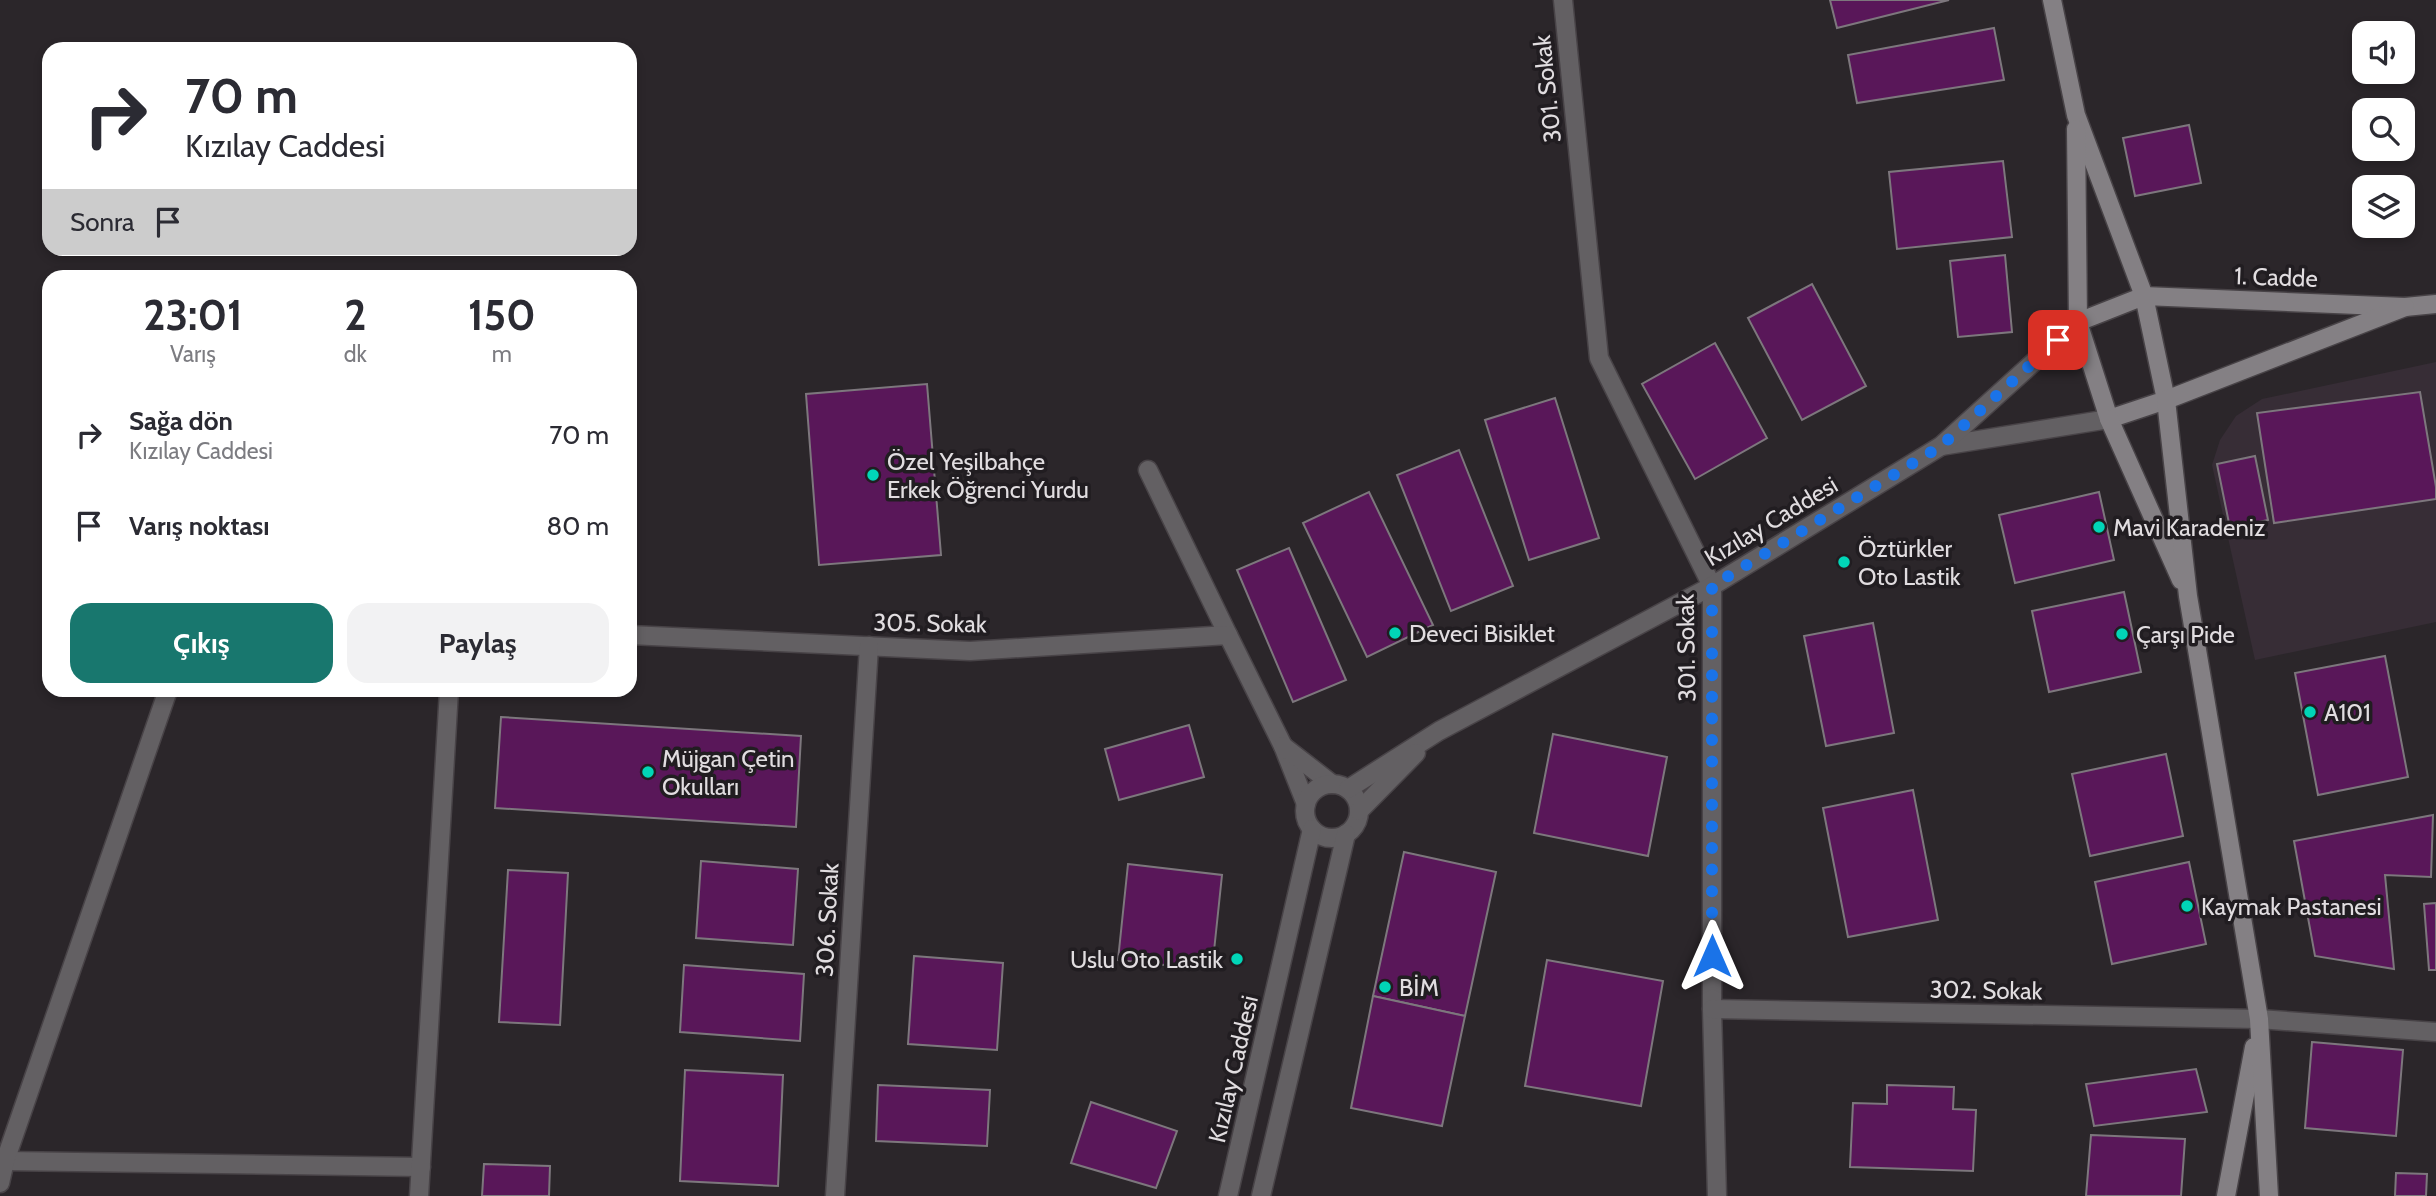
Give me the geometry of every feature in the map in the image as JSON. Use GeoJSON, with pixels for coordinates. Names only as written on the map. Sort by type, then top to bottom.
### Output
{"type":"FeatureCollection","features":[{"type":"Feature","properties":{"kind":"street","name":"301. Sokak"},"geometry":{"type":"LineString","coordinates":[[1563,0],[1599,358],[1712,586],[1712,1009],[1717,1196]]}},
{"type":"Feature","properties":{"kind":"street"},"geometry":{"type":"LineString","coordinates":[[2052,0],[2076,115],[2144,296],[2166,400],[2188,596],[2259,1019],[2269,1196]]}},
{"type":"Feature","properties":{"kind":"street"},"geometry":{"type":"LineString","coordinates":[[2076,115],[2078,322],[2109,419],[2188,596]]}},
{"type":"Feature","properties":{"kind":"street"},"geometry":{"type":"LineString","coordinates":[[2078,322],[2144,296]]}},
{"type":"Feature","properties":{"kind":"street","name":"1. Cadde"},"geometry":{"type":"LineString","coordinates":[[2144,296],[2405,307],[2436,304]]}},
{"type":"Feature","properties":{"kind":"street","name":"1. Cadde"},"geometry":{"type":"LineString","coordinates":[[2109,419],[2166,400],[2405,307]]}},
{"type":"Feature","properties":{"kind":"street","name":"Kızılay Caddesi"},"geometry":{"type":"LineString","coordinates":[[1340,786],[1712,586],[1941,446],[2078,322]]}},
{"type":"Feature","properties":{"kind":"street","name":"Kızılay Caddesi"},"geometry":{"type":"LineString","coordinates":[[1941,446],[2109,419]]}},
{"type":"Feature","properties":{"kind":"street"},"geometry":{"type":"LineString","coordinates":[[1147,470],[1283,746],[1306,804],[1307,822],[1312,830],[1329,838],[1346,834],[1353,828],[1359,811],[1354,795],[1283,746]]}},
{"type":"Feature","properties":{"kind":"street","name":"305. Sokak"},"geometry":{"type":"LineString","coordinates":[[637,635],[970,651],[1228,635]]}},
{"type":"Feature","properties":{"kind":"street","name":"306. Sokak"},"geometry":{"type":"LineString","coordinates":[[835,1196],[869,646]]}},
{"type":"Feature","properties":{"kind":"street"},"geometry":{"type":"LineString","coordinates":[[0,1183],[5,1161],[165,697]]}},
{"type":"Feature","properties":{"kind":"street"},"geometry":{"type":"LineString","coordinates":[[419,1196],[449,697]]}},
{"type":"Feature","properties":{"kind":"street","name":"Kızılay Caddesi"},"geometry":{"type":"LineString","coordinates":[[1359,811],[1438,731]]}},
{"type":"Feature","properties":{"kind":"street"},"geometry":{"type":"LineString","coordinates":[[1306,804],[1316,789],[1340,786]]}},
{"type":"Feature","properties":{"kind":"street","name":"Kızılay Caddesi"},"geometry":{"type":"LineString","coordinates":[[1228,1196],[1312,830]]}},
{"type":"Feature","properties":{"kind":"street"},"geometry":{"type":"LineString","coordinates":[[1261,1196],[1346,834]]}},
{"type":"Feature","properties":{"kind":"street","name":"302. Sokak"},"geometry":{"type":"LineString","coordinates":[[1712,1009],[2259,1019],[2436,1032]]}},
{"type":"Feature","properties":{"kind":"street"},"geometry":{"type":"LineString","coordinates":[[2227,1196],[2259,1019]]}},
{"type":"Feature","properties":{"kind":"street"},"geometry":{"type":"LineString","coordinates":[[5,1161],[421,1167]]}},
{"type":"Feature","properties":{"kind":"shaded area"},"geometry":{"type":"Polygon","coordinates":[[[2436,362],[2436,622],[2255,660],[2212,465],[2220,440],[2236,416],[2262,399],[2436,362]]]}},
{"type":"Feature","properties":{"kind":"building"},"geometry":{"type":"Polygon","coordinates":[[[1830,0],[1949,0],[1837,28],[1830,0]]]}},
{"type":"Feature","properties":{"kind":"building"},"geometry":{"type":"Polygon","coordinates":[[[1994,28],[2004,80],[1857,103],[1848,55],[1994,28]]]}},
{"type":"Feature","properties":{"kind":"building"},"geometry":{"type":"Polygon","coordinates":[[[2189,125],[2201,183],[2135,196],[2123,138],[2189,125]]]}},
{"type":"Feature","properties":{"kind":"building"},"geometry":{"type":"Polygon","coordinates":[[[2003,161],[2012,237],[1897,249],[1889,172],[2003,161]]]}},
{"type":"Feature","properties":{"kind":"building"},"geometry":{"type":"Polygon","coordinates":[[[2005,255],[2012,332],[1958,337],[1950,261],[2005,255]]]}},
{"type":"Feature","properties":{"kind":"building"},"geometry":{"type":"Polygon","coordinates":[[[1812,284],[1866,386],[1802,420],[1748,318],[1812,284]]]}},
{"type":"Feature","properties":{"kind":"building"},"geometry":{"type":"Polygon","coordinates":[[[1715,343],[1767,438],[1695,479],[1642,384],[1715,343]]]}},
{"type":"Feature","properties":{"kind":"building","name":"Özel Yeşilbahçe Erkek Öğrenci Yurdu"},"geometry":{"type":"Polygon","coordinates":[[[927,384],[941,555],[819,565],[806,394],[927,384]]]}},
{"type":"Feature","properties":{"kind":"building"},"geometry":{"type":"Polygon","coordinates":[[[2420,392],[2436,499],[2274,523],[2257,413],[2420,392]]]}},
{"type":"Feature","properties":{"kind":"building"},"geometry":{"type":"Polygon","coordinates":[[[1555,398],[1599,538],[1529,560],[1485,420],[1555,398]]]}},
{"type":"Feature","properties":{"kind":"building"},"geometry":{"type":"Polygon","coordinates":[[[1459,450],[1513,586],[1451,611],[1397,475],[1459,450]]]}},
{"type":"Feature","properties":{"kind":"building"},"geometry":{"type":"Polygon","coordinates":[[[2255,456],[2268,520],[2230,528],[2217,464],[2255,456]]]}},
{"type":"Feature","properties":{"kind":"building"},"geometry":{"type":"Polygon","coordinates":[[[1369,492],[1433,625],[1367,657],[1303,523],[1369,492]]]}},
{"type":"Feature","properties":{"kind":"building"},"geometry":{"type":"Polygon","coordinates":[[[2099,492],[2114,560],[2015,583],[1999,515],[2099,492]]]}},
{"type":"Feature","properties":{"kind":"building"},"geometry":{"type":"Polygon","coordinates":[[[1289,548],[1346,680],[1293,702],[1237,570],[1289,548]]]}},
{"type":"Feature","properties":{"kind":"building"},"geometry":{"type":"Polygon","coordinates":[[[2124,592],[2141,672],[2049,692],[2032,611],[2124,592]]]}},
{"type":"Feature","properties":{"kind":"building"},"geometry":{"type":"Polygon","coordinates":[[[1873,623],[1894,733],[1826,746],[1804,636],[1873,623]]]}},
{"type":"Feature","properties":{"kind":"building"},"geometry":{"type":"Polygon","coordinates":[[[2385,656],[2408,777],[2318,795],[2295,673],[2385,656]]]}},
{"type":"Feature","properties":{"kind":"building","name":"Müjgan Çetin Okulları"},"geometry":{"type":"Polygon","coordinates":[[[501,717],[801,736],[796,827],[495,808],[501,717]]]}},
{"type":"Feature","properties":{"kind":"building"},"geometry":{"type":"Polygon","coordinates":[[[1189,725],[1204,777],[1119,800],[1105,749],[1189,725]]]}},
{"type":"Feature","properties":{"kind":"building"},"geometry":{"type":"Polygon","coordinates":[[[1553,734],[1667,757],[1648,856],[1534,833],[1553,734]]]}},
{"type":"Feature","properties":{"kind":"building"},"geometry":{"type":"Polygon","coordinates":[[[2166,754],[2183,836],[2090,856],[2072,774],[2166,754]]]}},
{"type":"Feature","properties":{"kind":"building"},"geometry":{"type":"Polygon","coordinates":[[[1913,790],[1938,920],[1848,937],[1823,808],[1913,790]]]}},
{"type":"Feature","properties":{"kind":"building"},"geometry":{"type":"Polygon","coordinates":[[[2433,815],[2431,877],[2385,875],[2394,969],[2315,956],[2294,841],[2433,815]]]}},
{"type":"Feature","properties":{"kind":"building"},"geometry":{"type":"Polygon","coordinates":[[[1404,852],[1496,872],[1465,1016],[1373,996],[1404,852]]]}},
{"type":"Feature","properties":{"kind":"building"},"geometry":{"type":"Polygon","coordinates":[[[701,861],[798,869],[793,945],[696,938],[701,861]]]}},
{"type":"Feature","properties":{"kind":"building"},"geometry":{"type":"Polygon","coordinates":[[[2189,862],[2206,944],[2112,964],[2095,882],[2189,862]]]}},
{"type":"Feature","properties":{"kind":"building"},"geometry":{"type":"Polygon","coordinates":[[[1128,864],[1222,875],[1212,970],[1118,960],[1128,864]]]}},
{"type":"Feature","properties":{"kind":"building"},"geometry":{"type":"Polygon","coordinates":[[[508,870],[568,873],[560,1025],[499,1022],[508,870]]]}},
{"type":"Feature","properties":{"kind":"building"},"geometry":{"type":"Polygon","coordinates":[[[2436,903],[2436,970],[2429,970],[2424,904],[2436,903]]]}},
{"type":"Feature","properties":{"kind":"building"},"geometry":{"type":"Polygon","coordinates":[[[914,956],[1003,963],[997,1050],[908,1044],[914,956]]]}},
{"type":"Feature","properties":{"kind":"building"},"geometry":{"type":"Polygon","coordinates":[[[1547,960],[1663,981],[1641,1106],[1525,1086],[1547,960]]]}},
{"type":"Feature","properties":{"kind":"building"},"geometry":{"type":"Polygon","coordinates":[[[684,965],[804,974],[800,1041],[680,1032],[684,965]]]}},
{"type":"Feature","properties":{"kind":"building"},"geometry":{"type":"Polygon","coordinates":[[[1373,996],[1465,1016],[1442,1126],[1351,1108],[1373,996]]]}},
{"type":"Feature","properties":{"kind":"building"},"geometry":{"type":"Polygon","coordinates":[[[2312,1042],[2403,1050],[2396,1136],[2305,1128],[2312,1042]]]}},
{"type":"Feature","properties":{"kind":"building"},"geometry":{"type":"Polygon","coordinates":[[[2196,1069],[2207,1112],[2094,1126],[2086,1084],[2196,1069]]]}},
{"type":"Feature","properties":{"kind":"building"},"geometry":{"type":"Polygon","coordinates":[[[685,1070],[783,1075],[778,1186],[680,1181],[685,1070]]]}},
{"type":"Feature","properties":{"kind":"building"},"geometry":{"type":"Polygon","coordinates":[[[878,1085],[990,1090],[987,1146],[876,1141],[878,1085]]]}},
{"type":"Feature","properties":{"kind":"building"},"geometry":{"type":"Polygon","coordinates":[[[1887,1085],[1954,1087],[1953,1109],[1976,1110],[1973,1171],[1850,1167],[1853,1103],[1887,1104],[1887,1085]]]}},
{"type":"Feature","properties":{"kind":"building"},"geometry":{"type":"Polygon","coordinates":[[[1091,1102],[1177,1131],[1156,1188],[1071,1163],[1091,1102]]]}},
{"type":"Feature","properties":{"kind":"building"},"geometry":{"type":"Polygon","coordinates":[[[2091,1135],[2185,1139],[2181,1196],[2086,1196],[2091,1135]]]}},
{"type":"Feature","properties":{"kind":"building"},"geometry":{"type":"Polygon","coordinates":[[[484,1164],[550,1166],[549,1196],[482,1196],[484,1164]]]}},
{"type":"Feature","properties":{"kind":"building"},"geometry":{"type":"Polygon","coordinates":[[[2396,1173],[2427,1174],[2426,1196],[2395,1196],[2396,1173]]]}},
{"type":"Feature","properties":{"kind":"place","name":"Özel Yeşilbahçe Erkek Öğrenci Yurdu"},"geometry":{"type":"Point","coordinates":[873,475]}},
{"type":"Feature","properties":{"kind":"place","name":"Mavi Karadeniz"},"geometry":{"type":"Point","coordinates":[2099,527]}},
{"type":"Feature","properties":{"kind":"place","name":"Öztürkler Oto Lastik"},"geometry":{"type":"Point","coordinates":[1844,562]}},
{"type":"Feature","properties":{"kind":"place","name":"Deveci Bisiklet"},"geometry":{"type":"Point","coordinates":[1395,633]}},
{"type":"Feature","properties":{"kind":"place","name":"Çarşı Pide"},"geometry":{"type":"Point","coordinates":[2122,634]}},
{"type":"Feature","properties":{"kind":"place","name":"A101"},"geometry":{"type":"Point","coordinates":[2310,712]}},
{"type":"Feature","properties":{"kind":"place","name":"Müjgan Çetin Okulları"},"geometry":{"type":"Point","coordinates":[648,772]}},
{"type":"Feature","properties":{"kind":"place","name":"Kaymak Pastanesi"},"geometry":{"type":"Point","coordinates":[2187,906]}},
{"type":"Feature","properties":{"kind":"place","name":"Uslu Oto Lastik"},"geometry":{"type":"Point","coordinates":[1237,959]}},
{"type":"Feature","properties":{"kind":"place","name":"BİM"},"geometry":{"type":"Point","coordinates":[1385,987]}},
{"type":"Feature","properties":{"kind":"route"},"geometry":{"type":"LineString","coordinates":[[1712,956],[1712,586],[1941,446],[2058,340]]}}]}
